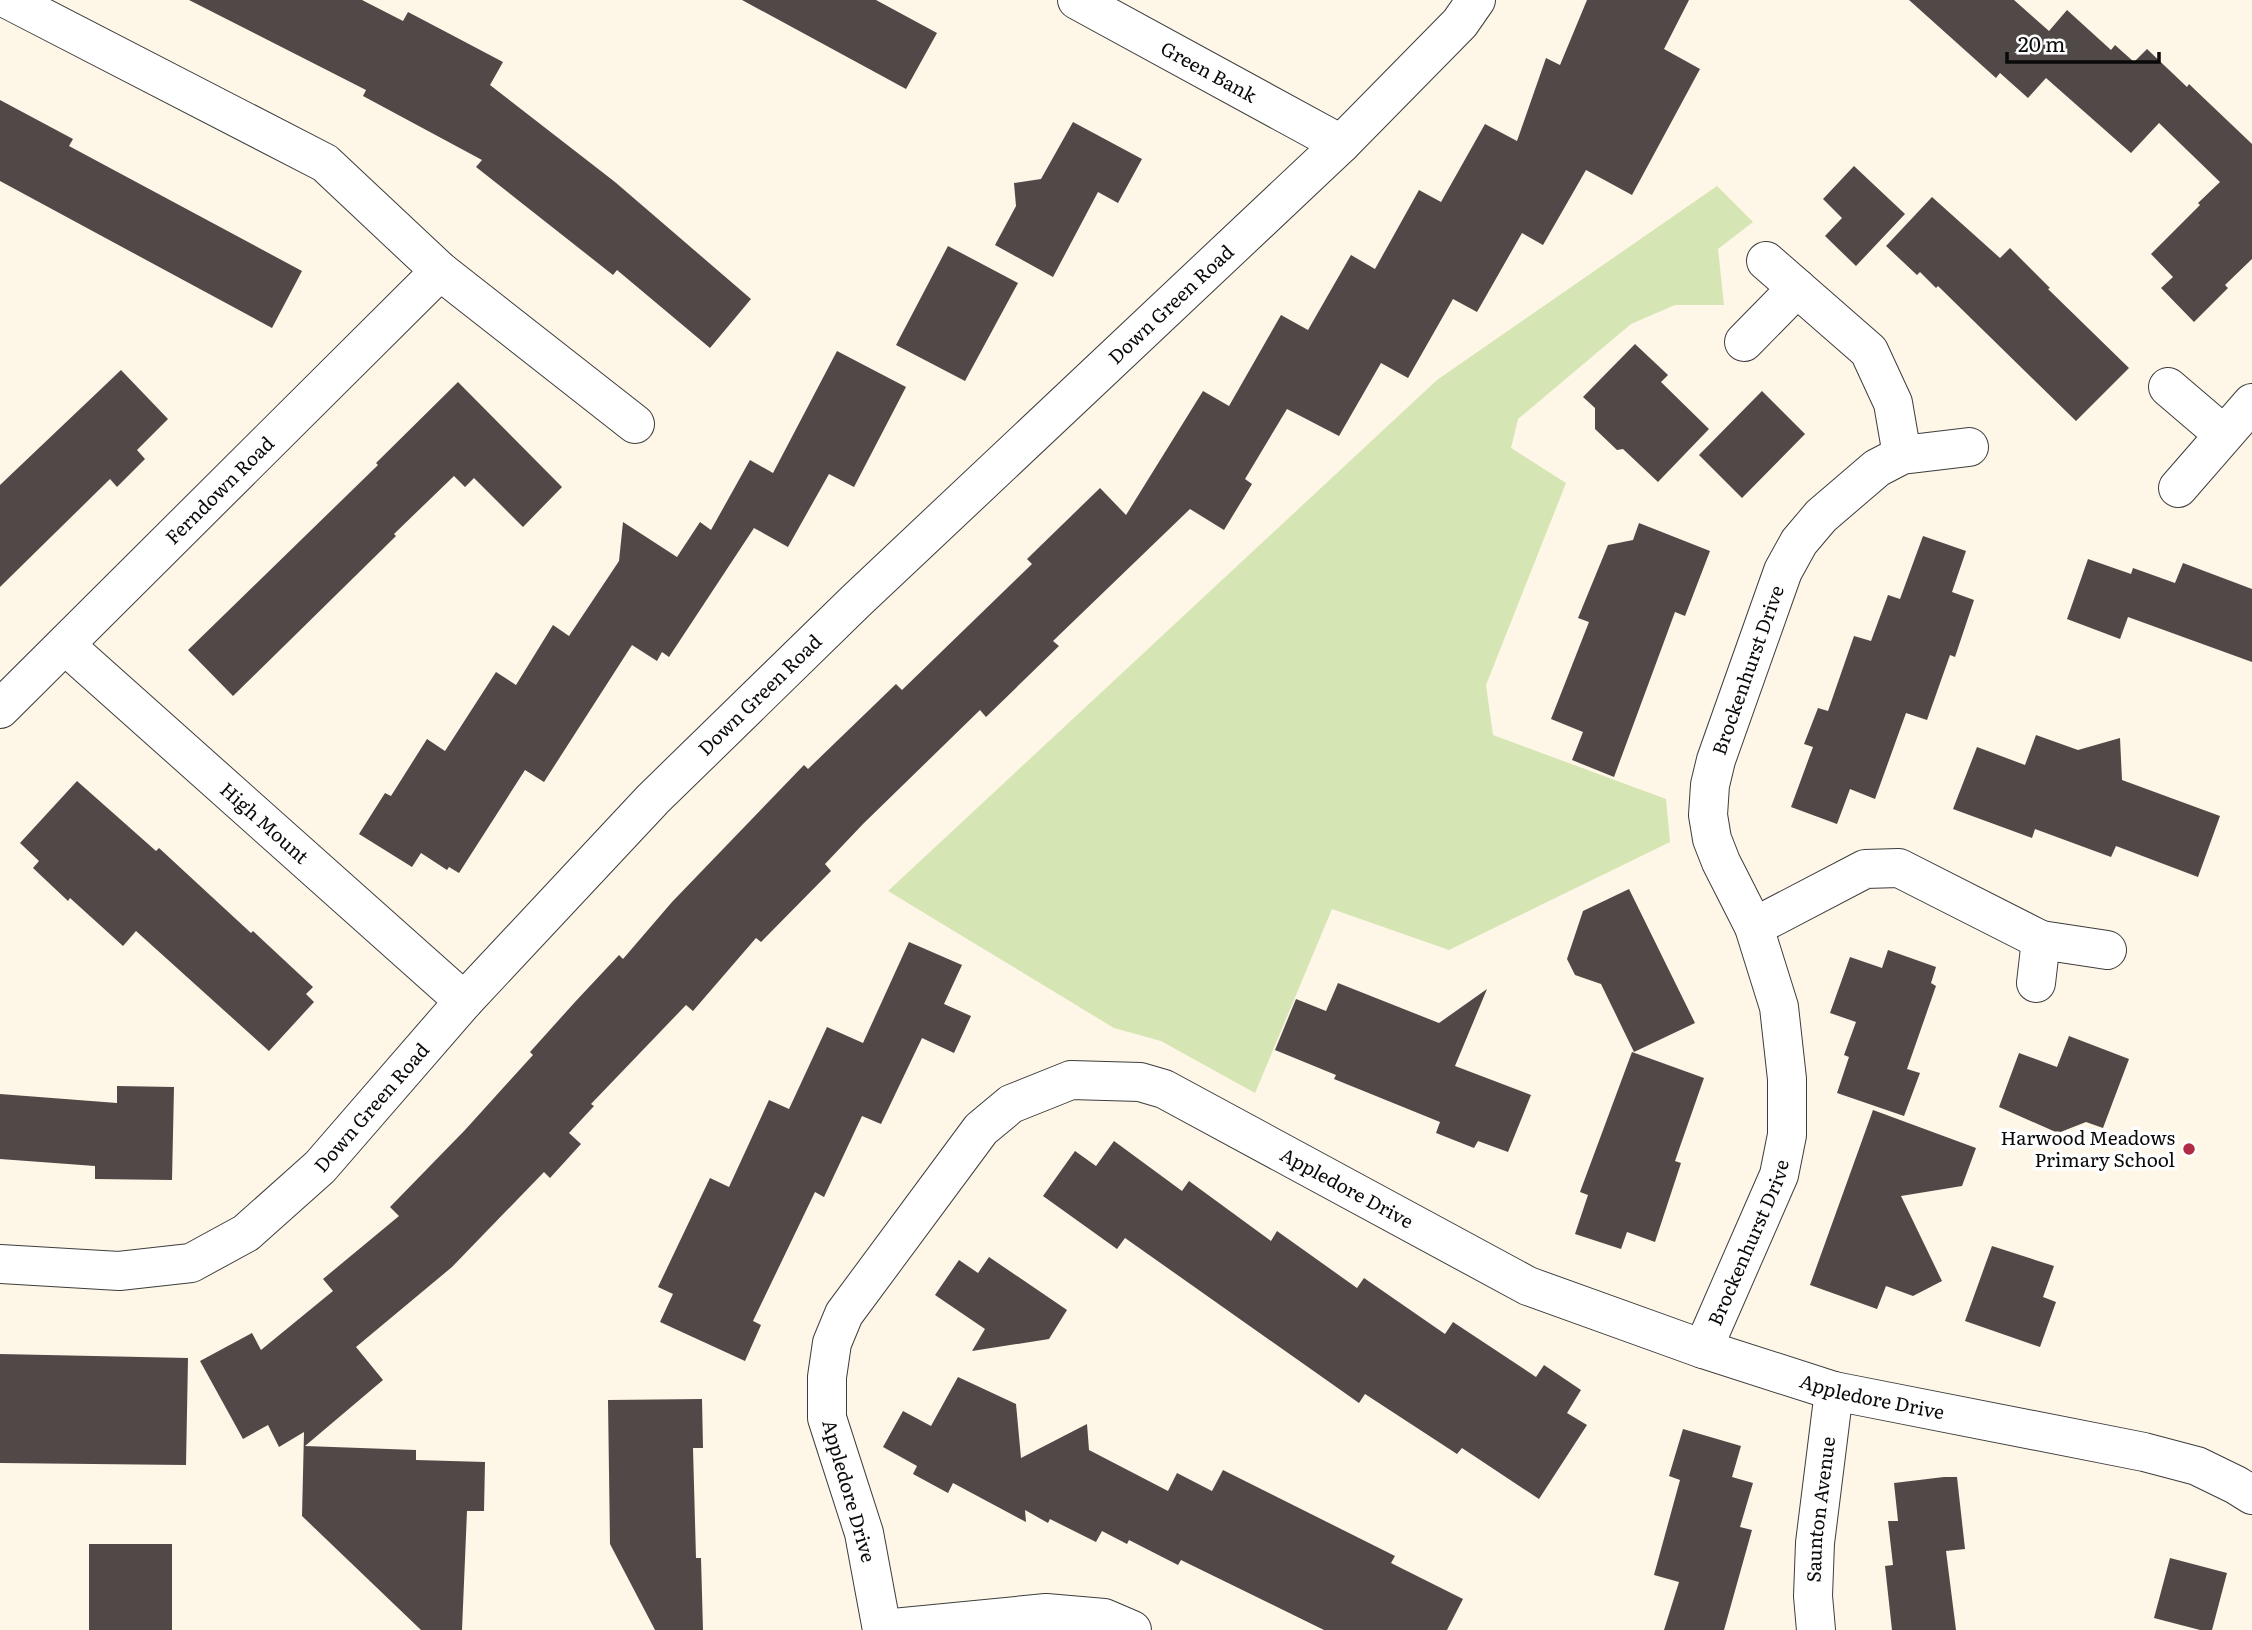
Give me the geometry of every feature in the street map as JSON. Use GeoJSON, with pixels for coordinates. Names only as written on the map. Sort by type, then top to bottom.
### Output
{"type":"FeatureCollection","features":[{"type":"Feature","properties":{"kind":"street"},"geometry":{"type":"LineString","coordinates":[[9,0],[325,163],[440,271],[635,424]]}},
{"type":"Feature","properties":{"kind":"street","name":"Green Bank"},"geometry":{"type":"LineString","coordinates":[[1077,0],[1341,144]]}},
{"type":"Feature","properties":{"kind":"street","name":"Down Green Road"},"geometry":{"type":"LineString","coordinates":[[0,1264],[119,1271],[191,1263],[246,1233],[320,1167],[464,1001],[653,799],[866,591],[1341,144],[1460,23],[1476,0]]}},
{"type":"Feature","properties":{"kind":"street"},"geometry":{"type":"LineString","coordinates":[[1766,261],[1868,351],[1893,403],[1902,455]]}},
{"type":"Feature","properties":{"kind":"street","name":"Ferndown Road"},"geometry":{"type":"LineString","coordinates":[[0,709],[440,271]]}},
{"type":"Feature","properties":{"kind":"street"},"geometry":{"type":"LineString","coordinates":[[1744,342],[1797,288]]}},
{"type":"Feature","properties":{"kind":"street"},"geometry":{"type":"LineString","coordinates":[[2168,387],[2223,434]]}},
{"type":"Feature","properties":{"kind":"street"},"geometry":{"type":"LineString","coordinates":[[2178,488],[2252,403]]}},
{"type":"Feature","properties":{"kind":"street","name":"Brockenhurst Drive"},"geometry":{"type":"LineString","coordinates":[[1703,1349],[1779,1175],[1787,1135],[1787,1079],[1779,1007],[1754,927],[1712,839],[1708,815],[1710,785],[1716,760],[1783,571],[1799,542],[1821,516],[1877,468],[1902,455],[1969,447]]}},
{"type":"Feature","properties":{"kind":"street","name":"High Mount"},"geometry":{"type":"LineString","coordinates":[[66,646],[464,1001]]}},
{"type":"Feature","properties":{"kind":"street"},"geometry":{"type":"LineString","coordinates":[[1754,927],[1864,869],[1899,868],[2040,940],[2107,950]]}},
{"type":"Feature","properties":{"kind":"street"},"geometry":{"type":"LineString","coordinates":[[2036,983],[2040,940]]}},
{"type":"Feature","properties":{"kind":"street","name":"Appledore Drive"},"geometry":{"type":"LineString","coordinates":[[883,1629],[864,1533],[827,1418],[827,1377],[832,1343],[844,1314],[981,1129],[1011,1104],[1071,1080],[1140,1082],[1164,1089],[1528,1286],[1703,1349],[1834,1391],[2144,1452],[2197,1466],[2252,1495]]}},
{"type":"Feature","properties":{"kind":"street","name":"Saunton Avenue"},"geometry":{"type":"LineString","coordinates":[[1815,1630],[1815,1543],[1834,1391]]}},
{"type":"Feature","properties":{"kind":"street"},"geometry":{"type":"LineString","coordinates":[[883,1629],[1045,1613],[1104,1618],[1132,1630]]}},
{"type":"Feature","properties":{"kind":"green space"},"geometry":{"type":"Polygon","coordinates":[[[1717,186],[1753,222],[1718,249],[1724,305],[1675,305],[1631,324],[1518,419],[1511,448],[1566,483],[1486,685],[1493,735],[1666,799],[1670,842],[1449,950],[1332,909],[1255,1093],[1161,1041],[1114,1028],[888,891],[1437,380],[1717,186]]]}},
{"type":"Feature","properties":{"kind":"building"},"geometry":{"type":"Polygon","coordinates":[[[189,0],[362,0],[403,21],[408,12],[503,62],[490,85],[615,182],[751,299],[710,348],[617,270],[613,275],[476,167],[482,160],[363,96],[366,90],[189,0]]]}},
{"type":"Feature","properties":{"kind":"building"},"geometry":{"type":"Polygon","coordinates":[[[742,0],[876,0],[937,33],[906,89],[742,0]]]}},
{"type":"Feature","properties":{"kind":"building"},"geometry":{"type":"Polygon","coordinates":[[[1587,0],[1689,0],[1664,49],[1700,69],[1632,195],[1586,170],[1543,245],[1522,233],[1477,312],[1453,299],[1408,378],[1381,363],[1339,436],[1287,409],[1245,479],[1252,484],[1224,530],[1190,509],[1053,641],[1059,646],[986,717],[980,710],[863,824],[825,864],[831,871],[761,942],[756,938],[693,1011],[686,1005],[591,1104],[594,1106],[569,1133],[581,1144],[550,1178],[544,1172],[452,1267],[356,1347],[383,1380],[305,1446],[416,1450],[416,1460],[485,1462],[484,1511],[467,1511],[462,1630],[421,1630],[302,1516],[304,1432],[279,1447],[268,1425],[243,1439],[200,1361],[252,1333],[261,1350],[333,1291],[323,1279],[399,1216],[390,1207],[465,1130],[533,1055],[530,1052],[619,955],[623,959],[672,902],[804,765],[808,769],[896,684],[902,690],[1032,564],[1027,559],[1100,488],[1126,515],[1203,391],[1229,406],[1281,315],[1308,330],[1351,255],[1375,269],[1419,190],[1441,202],[1485,124],[1517,141],[1546,58],[1560,65],[1587,0]]]}},
{"type":"Feature","properties":{"kind":"building"},"geometry":{"type":"Polygon","coordinates":[[[1909,0],[2014,0],[2049,31],[2067,10],[2111,50],[2115,45],[2134,62],[2147,49],[2187,87],[2189,84],[2252,144],[2252,259],[2225,285],[2228,288],[2194,322],[2161,288],[2173,277],[2151,254],[2220,182],[2159,123],[2131,153],[2046,78],[2028,98],[2000,73],[1996,78],[1909,0]]]}},
{"type":"Feature","properties":{"kind":"building"},"geometry":{"type":"Polygon","coordinates":[[[0,100],[73,139],[69,146],[302,271],[272,328],[0,181],[0,100]]]}},
{"type":"Feature","properties":{"kind":"building"},"geometry":{"type":"Polygon","coordinates":[[[1073,122],[1142,159],[1118,203],[1098,192],[1053,277],[995,245],[1016,206],[1014,183],[1041,179],[1073,122]]]}},
{"type":"Feature","properties":{"kind":"building"},"geometry":{"type":"Polygon","coordinates":[[[1854,166],[1905,214],[1856,266],[1825,236],[1842,218],[1823,199],[1854,166]]]}},
{"type":"Feature","properties":{"kind":"building"},"geometry":{"type":"Polygon","coordinates":[[[1932,197],[2000,258],[2010,248],[2129,368],[2076,421],[1938,286],[1936,288],[1920,272],[1917,275],[1886,246],[1932,197]]]}},
{"type":"Feature","properties":{"kind":"building"},"geometry":{"type":"Polygon","coordinates":[[[948,246],[1018,283],[965,381],[896,345],[948,246]]]}},
{"type":"Feature","properties":{"kind":"building"},"geometry":{"type":"Polygon","coordinates":[[[1635,344],[1668,375],[1661,382],[1709,429],[1658,482],[1623,449],[1617,450],[1595,429],[1595,408],[1583,397],[1635,344]]]}},
{"type":"Feature","properties":{"kind":"building"},"geometry":{"type":"Polygon","coordinates":[[[837,351],[906,387],[854,487],[829,474],[788,547],[754,528],[669,657],[662,652],[657,661],[632,645],[544,782],[525,770],[459,873],[449,867],[447,870],[421,853],[412,867],[359,834],[385,793],[391,796],[427,739],[445,751],[496,672],[516,685],[553,625],[569,636],[619,561],[623,522],[677,557],[700,522],[711,530],[750,460],[773,473],[837,351]]]}},
{"type":"Feature","properties":{"kind":"building"},"geometry":{"type":"Polygon","coordinates":[[[121,370],[168,419],[137,450],[145,459],[117,487],[110,479],[0,587],[0,485],[121,370]]]}},
{"type":"Feature","properties":{"kind":"building"},"geometry":{"type":"Polygon","coordinates":[[[458,382],[562,487],[523,527],[474,478],[465,487],[454,476],[233,696],[188,650],[378,465],[376,463],[458,382]]]}},
{"type":"Feature","properties":{"kind":"building"},"geometry":{"type":"Polygon","coordinates":[[[1762,391],[1805,434],[1742,498],[1699,455],[1762,391]]]}},
{"type":"Feature","properties":{"kind":"building"},"geometry":{"type":"Polygon","coordinates":[[[1639,523],[1710,551],[1685,616],[1675,612],[1614,777],[1572,760],[1583,732],[1551,719],[1589,622],[1578,618],[1608,545],[1633,540],[1639,523]]]}},
{"type":"Feature","properties":{"kind":"building"},"geometry":{"type":"Polygon","coordinates":[[[1923,536],[1966,551],[1952,592],[1974,600],[1955,657],[1950,655],[1927,720],[1906,713],[1875,799],[1850,789],[1837,824],[1791,807],[1813,747],[1804,744],[1818,708],[1828,711],[1854,636],[1871,641],[1888,595],[1900,599],[1923,536]]]}},
{"type":"Feature","properties":{"kind":"building"},"geometry":{"type":"Polygon","coordinates":[[[2088,559],[2131,574],[2133,568],[2175,583],[2183,563],[2252,589],[2252,662],[2128,617],[2120,639],[2067,619],[2088,559]]]}},
{"type":"Feature","properties":{"kind":"building"},"geometry":{"type":"Polygon","coordinates":[[[2036,735],[2078,750],[2120,738],[2122,780],[2220,816],[2198,877],[2116,846],[2111,857],[2035,829],[2032,838],[1953,809],[1977,747],[2025,765],[2036,735]]]}},
{"type":"Feature","properties":{"kind":"building"},"geometry":{"type":"Polygon","coordinates":[[[77,781],[156,851],[159,848],[313,987],[306,994],[314,1002],[269,1051],[136,931],[123,946],[33,868],[39,861],[20,843],[77,781]]]}},
{"type":"Feature","properties":{"kind":"building"},"geometry":{"type":"Polygon","coordinates":[[[1629,889],[1695,1023],[1634,1052],[1601,984],[1575,975],[1567,959],[1583,911],[1629,889]]]}},
{"type":"Feature","properties":{"kind":"building"},"geometry":{"type":"Polygon","coordinates":[[[909,942],[962,965],[944,1004],[971,1016],[954,1053],[922,1038],[881,1124],[862,1116],[824,1197],[815,1192],[753,1321],[761,1325],[745,1361],[660,1322],[673,1294],[658,1287],[710,1178],[729,1187],[769,1100],[789,1109],[827,1027],[863,1043],[909,942]]]}},
{"type":"Feature","properties":{"kind":"building"},"geometry":{"type":"Polygon","coordinates":[[[1888,950],[1936,967],[1931,983],[1936,986],[1907,1069],[1920,1073],[1904,1116],[1837,1093],[1849,1057],[1844,1055],[1856,1022],[1830,1013],[1850,957],[1882,968],[1888,950]]]}},
{"type":"Feature","properties":{"kind":"building"},"geometry":{"type":"Polygon","coordinates":[[[1338,983],[1439,1023],[1487,989],[1455,1066],[1531,1095],[1508,1152],[1478,1141],[1474,1148],[1436,1133],[1440,1122],[1334,1079],[1336,1075],[1275,1050],[1296,999],[1326,1011],[1338,983]]]}},
{"type":"Feature","properties":{"kind":"building"},"geometry":{"type":"Polygon","coordinates":[[[2069,1036],[2129,1059],[2103,1128],[2086,1122],[2058,1133],[1999,1107],[2019,1053],[2057,1067],[2069,1036]]]}},
{"type":"Feature","properties":{"kind":"building"},"geometry":{"type":"Polygon","coordinates":[[[1632,1052],[1704,1078],[1675,1161],[1681,1163],[1655,1242],[1627,1232],[1621,1249],[1575,1234],[1588,1195],[1580,1192],[1632,1052]]]}},
{"type":"Feature","properties":{"kind":"building"},"geometry":{"type":"Polygon","coordinates":[[[117,1086],[174,1087],[172,1180],[95,1179],[95,1166],[0,1159],[0,1094],[117,1103],[117,1086]]]}},
{"type":"Feature","properties":{"kind":"building"},"geometry":{"type":"Polygon","coordinates":[[[1873,1110],[1976,1148],[1962,1186],[1901,1196],[1942,1281],[1913,1296],[1886,1286],[1877,1309],[1810,1285],[1873,1110]]]}},
{"type":"Feature","properties":{"kind":"building"},"geometry":{"type":"Polygon","coordinates":[[[1114,1141],[1182,1191],[1189,1181],[1271,1241],[1277,1231],[1357,1288],[1364,1278],[1445,1334],[1453,1322],[1536,1377],[1544,1365],[1581,1390],[1567,1413],[1587,1425],[1539,1499],[1462,1448],[1457,1454],[1365,1394],[1359,1403],[1125,1238],[1117,1249],[1043,1196],[1075,1151],[1096,1166],[1114,1141]]]}},
{"type":"Feature","properties":{"kind":"building"},"geometry":{"type":"Polygon","coordinates":[[[1992,1246],[2054,1266],[2043,1297],[2056,1302],[2040,1347],[1965,1321],[1992,1246]]]}},
{"type":"Feature","properties":{"kind":"building"},"geometry":{"type":"Polygon","coordinates":[[[989,1257],[1067,1310],[1049,1339],[972,1351],[985,1329],[935,1295],[959,1260],[978,1273],[989,1257]]]}},
{"type":"Feature","properties":{"kind":"building"},"geometry":{"type":"Polygon","coordinates":[[[0,1354],[188,1358],[186,1465],[0,1463],[0,1354]]]}},
{"type":"Feature","properties":{"kind":"building"},"geometry":{"type":"Polygon","coordinates":[[[958,1377],[1016,1404],[1021,1458],[1087,1424],[1089,1450],[1168,1491],[1177,1473],[1212,1491],[1223,1470],[1395,1556],[1391,1563],[1463,1599],[1447,1630],[1324,1630],[1181,1560],[1178,1565],[1129,1540],[1127,1544],[1102,1531],[1096,1542],[1050,1519],[1048,1523],[1025,1510],[1026,1522],[953,1483],[948,1493],[913,1474],[917,1466],[883,1447],[903,1411],[931,1426],[958,1377]]]}},
{"type":"Feature","properties":{"kind":"building"},"geometry":{"type":"Polygon","coordinates":[[[702,1399],[703,1448],[693,1448],[696,1558],[701,1558],[703,1630],[655,1630],[610,1544],[608,1400],[702,1399]]]}},
{"type":"Feature","properties":{"kind":"building"},"geometry":{"type":"Polygon","coordinates":[[[1683,1429],[1741,1446],[1732,1477],[1753,1483],[1740,1527],[1752,1530],[1724,1630],[1664,1630],[1679,1582],[1654,1575],[1680,1480],[1669,1476],[1683,1429]]]}},
{"type":"Feature","properties":{"kind":"building"},"geometry":{"type":"Polygon","coordinates":[[[1957,1477],[1965,1549],[1946,1551],[1956,1630],[1892,1630],[1885,1566],[1893,1565],[1888,1521],[1898,1521],[1894,1483],[1957,1477]]]}},
{"type":"Feature","properties":{"kind":"building"},"geometry":{"type":"Polygon","coordinates":[[[89,1544],[172,1544],[172,1630],[89,1630],[89,1544]]]}},
{"type":"Feature","properties":{"kind":"building"},"geometry":{"type":"Polygon","coordinates":[[[2170,1558],[2227,1573],[2212,1630],[2200,1630],[2154,1618],[2170,1558]]]}},
{"type":"Feature","properties":{"kind":"place","name":"Harwood Meadows Primary School"},"geometry":{"type":"Point","coordinates":[2189,1149]}}]}
